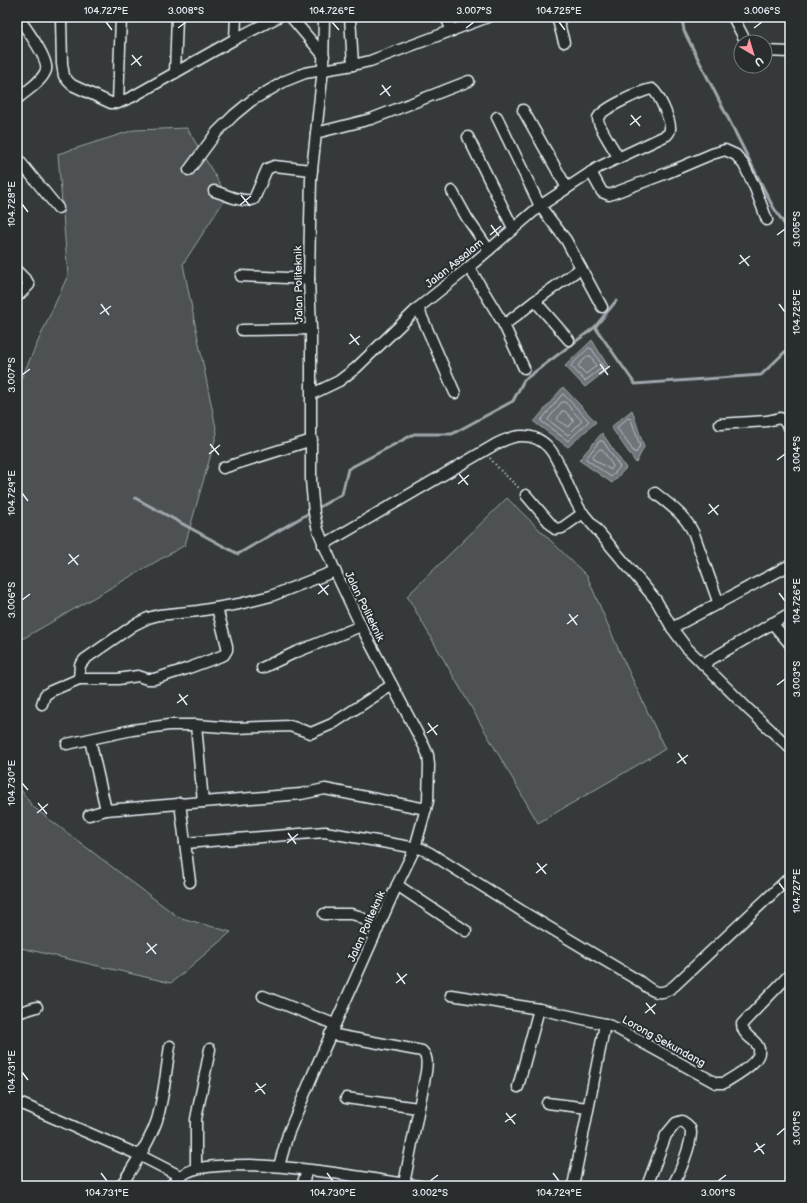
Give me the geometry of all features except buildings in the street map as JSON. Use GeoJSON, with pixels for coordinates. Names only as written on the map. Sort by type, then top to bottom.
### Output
{"type":"FeatureCollection","features":[{"type":"Feature","properties":{"kind":"street"},"geometry":{"type":"LineString","coordinates":[[17,99],[37,82],[46,70],[46,65],[41,52],[18,17]]}},
{"type":"Feature","properties":{"kind":"street"},"geometry":{"type":"LineString","coordinates":[[118,103],[121,17]]}},
{"type":"Feature","properties":{"kind":"street"},"geometry":{"type":"LineString","coordinates":[[175,73],[177,17]]}},
{"type":"Feature","properties":{"kind":"street"},"geometry":{"type":"LineString","coordinates":[[235,39],[236,17]]}},
{"type":"Feature","properties":{"kind":"street"},"geometry":{"type":"LineString","coordinates":[[61,18],[62,64],[64,76],[72,85],[111,103],[118,103],[132,97],[235,39],[278,17]]}},
{"type":"Feature","properties":{"kind":"street"},"geometry":{"type":"LineString","coordinates":[[291,17],[324,56]]}},
{"type":"Feature","properties":{"kind":"street","name":"Jalan Politeknik"},"geometry":{"type":"LineString","coordinates":[[279,1166],[290,1128],[334,1024],[415,848],[426,809],[429,787],[428,755],[361,626],[335,571],[323,544],[313,511],[311,480],[312,394],[309,279],[312,170],[323,69],[324,17]]}},
{"type":"Feature","properties":{"kind":"street"},"geometry":{"type":"LineString","coordinates":[[350,17],[352,65]]}},
{"type":"Feature","properties":{"kind":"street"},"geometry":{"type":"LineString","coordinates":[[446,17],[452,30]]}},
{"type":"Feature","properties":{"kind":"street"},"geometry":{"type":"LineString","coordinates":[[189,170],[217,132],[234,115],[245,106],[294,76],[323,69],[352,65],[385,56],[488,17]]}},
{"type":"Feature","properties":{"kind":"street"},"geometry":{"type":"LineString","coordinates":[[557,17],[564,42]]}},
{"type":"Feature","properties":{"kind":"street"},"geometry":{"type":"LineString","coordinates":[[733,17],[742,34]]}},
{"type":"Feature","properties":{"kind":"street"},"geometry":{"type":"LineString","coordinates":[[773,51],[790,52]]}},
{"type":"Feature","properties":{"kind":"street"},"geometry":{"type":"LineString","coordinates":[[316,133],[371,119],[469,81]]}},
{"type":"Feature","properties":{"kind":"street","name":"Jalan Assalam"},"geometry":{"type":"LineString","coordinates":[[312,394],[339,381],[356,368],[418,308],[469,267],[540,206],[591,172],[618,157],[662,138],[669,133],[670,128],[660,98],[652,89],[639,93],[608,109],[600,114],[598,118],[601,127],[618,157]]}},
{"type":"Feature","properties":{"kind":"street"},"geometry":{"type":"LineString","coordinates":[[523,110],[567,188]]}},
{"type":"Feature","properties":{"kind":"street"},"geometry":{"type":"LineString","coordinates":[[497,117],[540,206],[566,240],[602,307]]}},
{"type":"Feature","properties":{"kind":"street"},"geometry":{"type":"LineString","coordinates":[[468,137],[513,228]]}},
{"type":"Feature","properties":{"kind":"street"},"geometry":{"type":"LineString","coordinates":[[591,172],[602,192],[609,195],[712,154],[725,150],[729,151],[736,155],[744,165],[755,188],[767,220]]}},
{"type":"Feature","properties":{"kind":"street"},"geometry":{"type":"LineString","coordinates":[[18,159],[58,208]]}},
{"type":"Feature","properties":{"kind":"street"},"geometry":{"type":"LineString","coordinates":[[214,191],[250,201],[254,199],[267,169],[274,166],[312,170]]}},
{"type":"Feature","properties":{"kind":"street"},"geometry":{"type":"LineString","coordinates":[[452,191],[467,218],[489,250]]}},
{"type":"Feature","properties":{"kind":"street"},"geometry":{"type":"LineString","coordinates":[[469,267],[504,325],[524,368]]}},
{"type":"Feature","properties":{"kind":"street"},"geometry":{"type":"LineString","coordinates":[[504,325],[581,268]]}},
{"type":"Feature","properties":{"kind":"street"},"geometry":{"type":"LineString","coordinates":[[17,271],[28,281],[29,285],[17,297]]}},
{"type":"Feature","properties":{"kind":"street"},"geometry":{"type":"LineString","coordinates":[[241,276],[309,279]]}},
{"type":"Feature","properties":{"kind":"street"},"geometry":{"type":"LineString","coordinates":[[535,301],[569,340]]}},
{"type":"Feature","properties":{"kind":"street"},"geometry":{"type":"LineString","coordinates":[[418,308],[455,393]]}},
{"type":"Feature","properties":{"kind":"street"},"geometry":{"type":"LineString","coordinates":[[242,330],[311,329]]}},
{"type":"Feature","properties":{"kind":"street"},"geometry":{"type":"LineString","coordinates":[[720,424],[765,421],[780,418],[790,428]]}},
{"type":"Feature","properties":{"kind":"street"},"geometry":{"type":"LineString","coordinates":[[323,544],[502,441],[521,436],[536,438],[544,442],[556,457],[581,511],[656,600],[672,628],[686,646],[748,709],[790,748]]}},
{"type":"Feature","properties":{"kind":"street"},"geometry":{"type":"LineString","coordinates":[[223,468],[312,440]]}},
{"type":"Feature","properties":{"kind":"street"},"geometry":{"type":"LineString","coordinates":[[655,494],[680,514],[689,524],[719,604]]}},
{"type":"Feature","properties":{"kind":"street"},"geometry":{"type":"LineString","coordinates":[[526,495],[556,529],[562,528],[581,511]]}},
{"type":"Feature","properties":{"kind":"street"},"geometry":{"type":"LineString","coordinates":[[672,628],[790,565]]}},
{"type":"Feature","properties":{"kind":"street"},"geometry":{"type":"LineString","coordinates":[[79,679],[80,665],[85,659],[134,625],[148,618],[159,615],[239,604],[270,596],[335,571]]}},
{"type":"Feature","properties":{"kind":"street"},"geometry":{"type":"LineString","coordinates":[[42,704],[45,695],[51,690],[79,679],[118,679],[138,676],[147,679],[154,679],[224,655],[227,650],[227,646],[217,608]]}},
{"type":"Feature","properties":{"kind":"street"},"geometry":{"type":"LineString","coordinates":[[703,664],[790,613]]}},
{"type":"Feature","properties":{"kind":"street"},"geometry":{"type":"LineString","coordinates":[[772,624],[790,644]]}},
{"type":"Feature","properties":{"kind":"street"},"geometry":{"type":"LineString","coordinates":[[262,668],[294,653],[361,626]]}},
{"type":"Feature","properties":{"kind":"street"},"geometry":{"type":"LineString","coordinates":[[67,744],[132,730],[169,725],[196,725],[236,728],[290,726],[311,733],[332,724],[392,685]]}},
{"type":"Feature","properties":{"kind":"street"},"geometry":{"type":"LineString","coordinates":[[196,725],[203,802]]}},
{"type":"Feature","properties":{"kind":"street"},"geometry":{"type":"LineString","coordinates":[[90,740],[106,810]]}},
{"type":"Feature","properties":{"kind":"street"},"geometry":{"type":"LineString","coordinates":[[89,815],[106,810],[302,794],[325,789],[426,809]]}},
{"type":"Feature","properties":{"kind":"street"},"geometry":{"type":"LineString","coordinates":[[180,803],[190,882]]}},
{"type":"Feature","properties":{"kind":"street"},"geometry":{"type":"LineString","coordinates":[[185,843],[324,832],[422,849],[639,981],[651,990],[660,993],[667,992],[674,986],[790,877]]}},
{"type":"Feature","properties":{"kind":"street"},"geometry":{"type":"LineString","coordinates":[[397,885],[466,931]]}},
{"type":"Feature","properties":{"kind":"street"},"geometry":{"type":"LineString","coordinates":[[324,914],[351,914],[359,916],[378,929]]}},
{"type":"Feature","properties":{"kind":"street","name":"Lorong Sekundang"},"geometry":{"type":"LineString","coordinates":[[573,1186],[605,1024],[616,1028],[716,1083],[724,1083],[753,1063],[759,1054],[757,1044],[743,1031],[742,1024],[790,974]]}},
{"type":"Feature","properties":{"kind":"street"},"geometry":{"type":"LineString","coordinates":[[451,995],[539,1009],[605,1024]]}},
{"type":"Feature","properties":{"kind":"street"},"geometry":{"type":"LineString","coordinates":[[263,996],[334,1024]]}},
{"type":"Feature","properties":{"kind":"street"},"geometry":{"type":"LineString","coordinates":[[17,1013],[37,1007]]}},
{"type":"Feature","properties":{"kind":"street"},"geometry":{"type":"LineString","coordinates":[[518,1087],[539,1009]]}},
{"type":"Feature","properties":{"kind":"street"},"geometry":{"type":"LineString","coordinates":[[330,1034],[422,1051],[426,1057],[426,1072],[418,1108],[397,1184]]}},
{"type":"Feature","properties":{"kind":"street"},"geometry":{"type":"LineString","coordinates":[[121,1186],[148,1140],[156,1121],[162,1096],[170,1046]]}},
{"type":"Feature","properties":{"kind":"street"},"geometry":{"type":"LineString","coordinates":[[196,1169],[196,1118],[210,1049]]}},
{"type":"Feature","properties":{"kind":"street"},"geometry":{"type":"LineString","coordinates":[[346,1098],[418,1108]]}},
{"type":"Feature","properties":{"kind":"street"},"geometry":{"type":"LineString","coordinates":[[17,1102],[139,1155],[180,1176]]}},
{"type":"Feature","properties":{"kind":"street"},"geometry":{"type":"LineString","coordinates":[[547,1103],[588,1108]]}},
{"type":"Feature","properties":{"kind":"street"},"geometry":{"type":"LineString","coordinates":[[647,1186],[666,1135],[676,1123],[682,1121],[688,1125],[691,1132],[688,1150],[672,1186]]}},
{"type":"Feature","properties":{"kind":"street"},"geometry":{"type":"LineString","coordinates":[[170,1186],[180,1176],[196,1169],[217,1166],[279,1166],[397,1184],[420,1186]]}},
{"type":"Feature","properties":{"kind":"street"},"geometry":{"type":"LineString","coordinates":[[302,1186],[307,1170]]}},
{"type":"Feature","properties":{"kind":"path"},"geometry":{"type":"LineString","coordinates":[[487,450],[500,470],[526,495]]}},
{"type":"Feature","properties":{"kind":"shaded area"},"geometry":{"type":"Polygon","coordinates":[[[187,128],[227,196],[183,264],[217,433],[185,545],[17,642],[17,388],[68,275],[58,154],[134,130],[187,128]]]}},
{"type":"Feature","properties":{"kind":"shaded area"},"geometry":{"type":"Polygon","coordinates":[[[507,498],[587,576],[617,646],[665,749],[538,823],[407,596],[507,498]]]}},
{"type":"Feature","properties":{"kind":"shaded area"},"geometry":{"type":"Polygon","coordinates":[[[17,784],[32,806],[178,917],[231,932],[171,983],[17,947],[17,784]]]}},
{"type":"Feature","properties":{"kind":"water"},"geometry":{"type":"Polygon","coordinates":[[[592,340],[609,368],[585,387],[565,366],[592,340]]]}},
{"type":"Feature","properties":{"kind":"water"},"geometry":{"type":"Polygon","coordinates":[[[563,387],[596,422],[568,447],[534,422],[563,387]]]}},
{"type":"Feature","properties":{"kind":"water"},"geometry":{"type":"Polygon","coordinates":[[[632,410],[644,447],[636,463],[611,427],[632,410]]]}},
{"type":"Feature","properties":{"kind":"water"},"geometry":{"type":"Polygon","coordinates":[[[602,433],[626,468],[612,483],[579,460],[602,433]]]}},
{"type":"Feature","properties":{"kind":"waterway"},"geometry":{"type":"LineString","coordinates":[[682,17],[684,31],[772,205],[790,233]]}},
{"type":"Feature","properties":{"kind":"waterway"},"geometry":{"type":"LineString","coordinates":[[135,498],[238,554],[342,494],[348,469],[414,434],[452,434],[513,401],[524,380],[595,327],[616,301]]}},
{"type":"Feature","properties":{"kind":"waterway"},"geometry":{"type":"LineString","coordinates":[[595,327],[635,384],[761,375],[790,347]]}}]}
